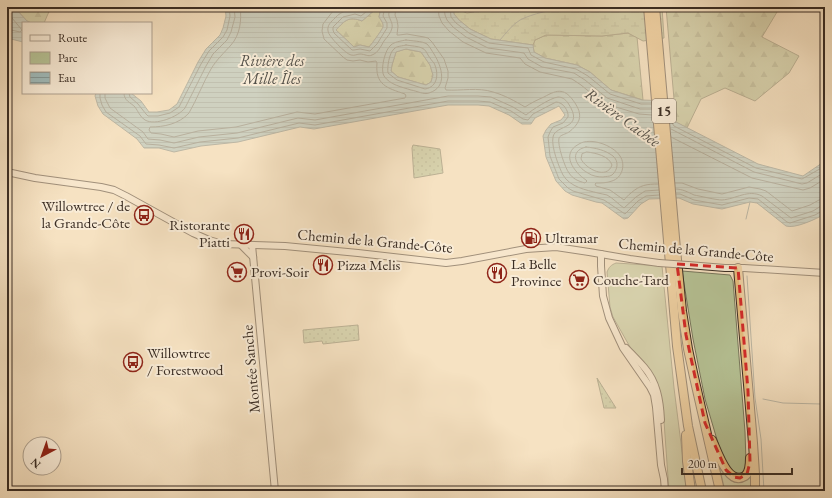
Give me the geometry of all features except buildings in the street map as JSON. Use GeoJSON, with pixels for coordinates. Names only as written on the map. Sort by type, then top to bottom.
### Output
{"type":"FeatureCollection","features":[{"type":"Feature","properties":{"kind":"highway","name":"15"},"geometry":{"type":"LineString","coordinates":[[648,7],[669,216],[685,330],[692,370],[720,491]]}},
{"type":"Feature","properties":{"kind":"highway","name":"15"},"geometry":{"type":"LineString","coordinates":[[655,7],[677,346],[685,404],[702,491]]}},
{"type":"Feature","properties":{"kind":"highway"},"geometry":{"type":"LineString","coordinates":[[738,268],[755,463],[755,491]]}},
{"type":"Feature","properties":{"kind":"highway"},"geometry":{"type":"LineString","coordinates":[[705,423],[726,470],[736,478],[746,475],[749,470],[750,462],[748,391]]}},
{"type":"Feature","properties":{"kind":"highway"},"geometry":{"type":"LineString","coordinates":[[685,404],[687,461],[691,491]]}},
{"type":"Feature","properties":{"kind":"main road","name":"Chemin de la Grande-Côte"},"geometry":{"type":"LineString","coordinates":[[7,172],[35,178],[110,189],[125,195],[205,239],[219,243],[358,253],[444,263],[506,252],[538,248],[560,248],[659,263],[825,273]]}},
{"type":"Feature","properties":{"kind":"main road"},"geometry":{"type":"LineString","coordinates":[[241,245],[253,256],[262,245]]}},
{"type":"Feature","properties":{"kind":"main road","name":"Montée Sanche"},"geometry":{"type":"LineString","coordinates":[[252,245],[275,491]]}},
{"type":"Feature","properties":{"kind":"main road"},"geometry":{"type":"LineString","coordinates":[[601,254],[601,274],[605,304],[610,320],[623,348],[654,394],[665,491]]}},
{"type":"Feature","properties":{"kind":"highlighted area"},"geometry":{"type":"Polygon","coordinates":[[[677,264],[738,268],[748,391],[750,462],[747,474],[740,478],[734,477],[726,470],[705,423],[686,335],[677,264]]]}},
{"type":"Feature","properties":{"kind":"green space"},"geometry":{"type":"Polygon","coordinates":[[[14,7],[51,7],[44,22],[27,21],[14,7]]]}},
{"type":"Feature","properties":{"kind":"green space"},"geometry":{"type":"Polygon","coordinates":[[[381,7],[379,17],[383,23],[383,27],[369,47],[360,45],[354,47],[336,30],[350,19],[362,21],[381,7]]]}},
{"type":"Feature","properties":{"kind":"green space"},"geometry":{"type":"Polygon","coordinates":[[[474,7],[662,7],[664,38],[643,41],[628,33],[602,36],[546,35],[535,40],[533,45],[491,39],[470,29],[454,14],[453,8],[467,13],[474,12],[474,7]]]}},
{"type":"Feature","properties":{"kind":"green space"},"geometry":{"type":"Polygon","coordinates":[[[666,7],[678,7],[683,10],[690,7],[780,7],[762,37],[799,56],[789,73],[755,101],[725,88],[701,99],[687,128],[676,122],[666,7]]]}},
{"type":"Feature","properties":{"kind":"green space"},"geometry":{"type":"Polygon","coordinates":[[[628,33],[637,37],[643,100],[611,90],[590,72],[577,65],[545,58],[534,52],[533,45],[535,40],[546,35],[602,36],[628,33]]]}},
{"type":"Feature","properties":{"kind":"green space"},"geometry":{"type":"Polygon","coordinates":[[[405,49],[421,52],[430,65],[433,75],[431,82],[426,85],[398,77],[391,71],[396,52],[405,49]]]}},
{"type":"Feature","properties":{"kind":"green space"},"geometry":{"type":"Polygon","coordinates":[[[413,145],[440,149],[443,173],[414,178],[413,145]]]}},
{"type":"Feature","properties":{"kind":"green space"},"geometry":{"type":"Polygon","coordinates":[[[616,263],[662,266],[674,388],[687,491],[669,491],[664,421],[659,388],[651,372],[630,347],[613,317],[610,307],[607,272],[610,266],[616,263]]]}},
{"type":"Feature","properties":{"kind":"green space"},"geometry":{"type":"Polygon","coordinates":[[[682,271],[730,275],[733,281],[745,432],[746,462],[745,470],[740,475],[729,469],[723,457],[705,399],[682,271]]]}},
{"type":"Feature","properties":{"kind":"green space"},"geometry":{"type":"Polygon","coordinates":[[[358,325],[359,340],[323,344],[322,341],[304,343],[303,330],[358,325]]]}},
{"type":"Feature","properties":{"kind":"green space"},"geometry":{"type":"Polygon","coordinates":[[[597,378],[616,408],[604,408],[597,378]]]}},
{"type":"Feature","properties":{"kind":"green space"},"geometry":{"type":"Polygon","coordinates":[[[720,469],[728,478],[735,482],[743,481],[752,472],[752,491],[725,491],[720,469]]]}},
{"type":"Feature","properties":{"kind":"water"},"geometry":{"type":"Polygon","coordinates":[[[7,7],[14,7],[29,22],[22,22],[22,42],[7,38],[7,7]]]}},
{"type":"Feature","properties":{"kind":"water","name":"Rivière des Mille Îles"},"geometry":{"type":"Polygon","coordinates":[[[225,7],[379,7],[362,21],[350,19],[336,30],[354,47],[360,45],[369,47],[383,27],[383,23],[379,17],[381,7],[453,8],[454,14],[470,29],[491,39],[533,45],[534,52],[545,58],[577,65],[590,72],[611,90],[642,100],[671,101],[676,122],[758,164],[803,176],[825,161],[825,214],[806,223],[790,227],[786,226],[757,203],[750,202],[722,209],[693,204],[679,198],[649,199],[641,204],[628,218],[624,219],[602,203],[572,195],[565,191],[556,181],[546,157],[543,136],[551,124],[561,120],[565,115],[559,106],[535,118],[531,124],[522,124],[509,115],[489,106],[448,105],[314,129],[300,127],[238,142],[201,146],[174,152],[159,148],[144,148],[137,139],[103,114],[98,106],[96,94],[132,94],[141,101],[149,112],[169,110],[177,104],[198,62],[206,49],[220,35],[226,16],[225,7]],[[406,49],[396,52],[391,71],[398,77],[426,85],[431,82],[433,75],[430,65],[421,52],[406,49]]]}},
{"type":"Feature","properties":{"kind":"waterway"},"geometry":{"type":"LineString","coordinates":[[500,40],[520,20],[550,10],[567,7]]}},
{"type":"Feature","properties":{"kind":"waterway","name":"Rivière Cachée"},"geometry":{"type":"LineString","coordinates":[[746,219],[750,202]]}},
{"type":"Feature","properties":{"kind":"waterway","name":"Rivière Cachée"},"geometry":{"type":"LineString","coordinates":[[747,276],[755,398],[761,439],[764,491]]}},
{"type":"Feature","properties":{"kind":"waterway","name":"Rivière Cachée"},"geometry":{"type":"LineString","coordinates":[[763,399],[783,403],[821,404],[825,446]]}},
{"type":"Feature","properties":{"kind":"place","name":"Willowtree / de la Grande-Côte"},"geometry":{"type":"Point","coordinates":[144,215]}},
{"type":"Feature","properties":{"kind":"place","name":"Ristorante Piatti"},"geometry":{"type":"Point","coordinates":[244,234]}},
{"type":"Feature","properties":{"kind":"place","name":"Ultramar"},"geometry":{"type":"Point","coordinates":[531,238]}},
{"type":"Feature","properties":{"kind":"place","name":"Pizza Melis"},"geometry":{"type":"Point","coordinates":[323,265]}},
{"type":"Feature","properties":{"kind":"place","name":"Provi-Soir"},"geometry":{"type":"Point","coordinates":[237,272]}},
{"type":"Feature","properties":{"kind":"place","name":"La Belle Province"},"geometry":{"type":"Point","coordinates":[497,273]}},
{"type":"Feature","properties":{"kind":"place","name":"Couche-Tard"},"geometry":{"type":"Point","coordinates":[579,280]}},
{"type":"Feature","properties":{"kind":"place","name":"Willowtree / Forestwood"},"geometry":{"type":"Point","coordinates":[133,362]}}]}
